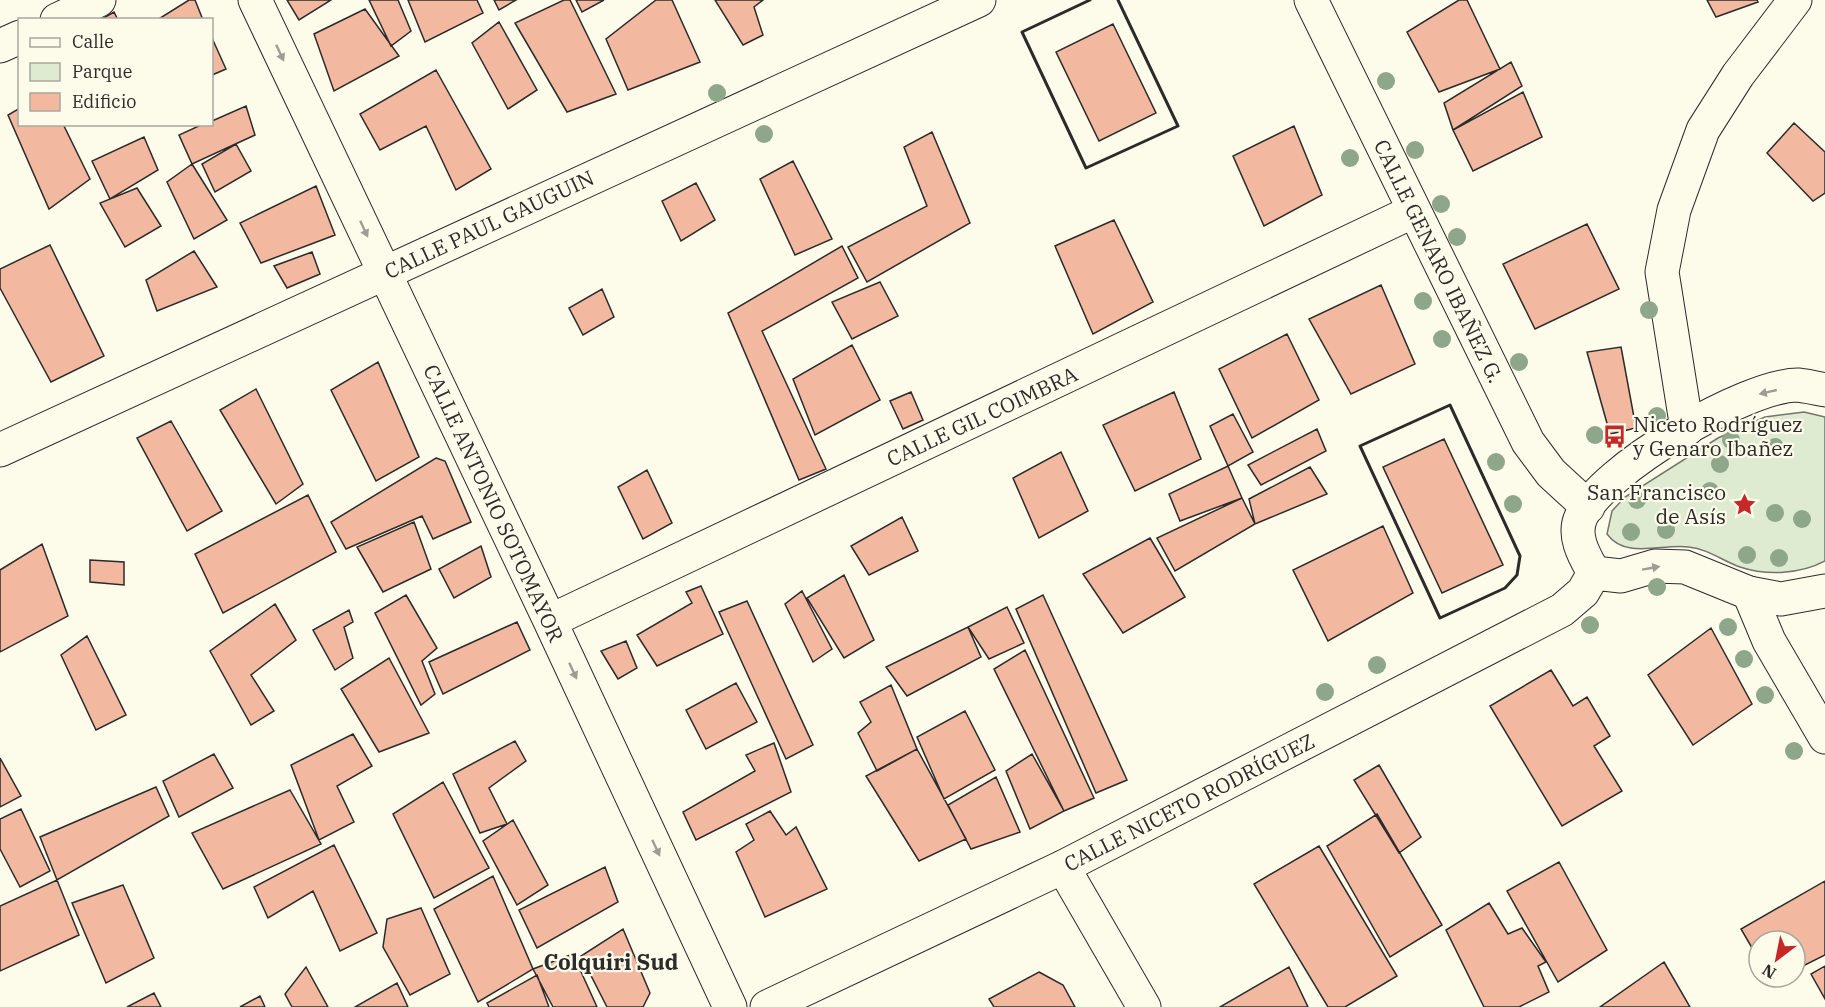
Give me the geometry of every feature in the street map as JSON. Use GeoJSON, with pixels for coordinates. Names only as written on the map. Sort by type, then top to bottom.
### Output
{"type":"FeatureCollection","features":[{"type":"Feature","properties":{"kind":"street"},"geometry":{"type":"LineString","coordinates":[[61,18],[99,0]]}},
{"type":"Feature","properties":{"kind":"street","name":"CALLE ANTONIO SOTOMAYOR"},"geometry":{"type":"LineString","coordinates":[[255,0],[550,621],[730,1007]]}},
{"type":"Feature","properties":{"kind":"street","name":"CALLE PAUL GAUGUIN"},"geometry":{"type":"LineString","coordinates":[[0,450],[979,0]]}},
{"type":"Feature","properties":{"kind":"street","name":"CALLE GENARO IBAÑEZ G."},"geometry":{"type":"LineString","coordinates":[[1311,0],[1528,442],[1551,473],[1588,507]]}},
{"type":"Feature","properties":{"kind":"street"},"geometry":{"type":"LineString","coordinates":[[1688,429],[1662,272],[1674,210],[1703,130],[1738,75],[1795,0]]}},
{"type":"Feature","properties":{"kind":"street"},"geometry":{"type":"LineString","coordinates":[[0,46],[18,38]]}},
{"type":"Feature","properties":{"kind":"street","name":"CALLE GIL COIMBRA"},"geometry":{"type":"LineString","coordinates":[[550,621],[1414,211]]}},
{"type":"Feature","properties":{"kind":"street"},"geometry":{"type":"LineString","coordinates":[[1825,390],[1797,385],[1755,395],[1720,409],[1616,476],[1580,519],[1580,549],[1594,573],[1621,576],[1655,566],[1685,567],[1749,594],[1781,599],[1825,591]]}},
{"type":"Feature","properties":{"kind":"street","name":"CALLE NICETO RODRÍGUEZ"},"geometry":{"type":"LineString","coordinates":[[767,1007],[1063,867],[1562,610],[1582,592],[1594,573]]}},
{"type":"Feature","properties":{"kind":"street"},"geometry":{"type":"LineString","coordinates":[[1749,594],[1769,641],[1825,737]]}},
{"type":"Feature","properties":{"kind":"street"},"geometry":{"type":"LineString","coordinates":[[1063,867],[1144,1007]]}},
{"type":"Feature","properties":{"kind":"green space"},"geometry":{"type":"Polygon","coordinates":[[[1804,412],[1825,417],[1825,561],[1795,571],[1761,572],[1740,567],[1696,548],[1679,546],[1634,548],[1615,542],[1607,534],[1612,511],[1625,497],[1718,438],[1765,417],[1804,412]]]}},
{"type":"Feature","properties":{"kind":"building"},"geometry":{"type":"Polygon","coordinates":[[[189,0],[195,0],[202,18],[160,18],[189,0]]]}},
{"type":"Feature","properties":{"kind":"building"},"geometry":{"type":"Polygon","coordinates":[[[287,0],[331,0],[299,20],[287,0]]]}},
{"type":"Feature","properties":{"kind":"building"},"geometry":{"type":"Polygon","coordinates":[[[369,0],[398,0],[411,31],[391,46],[369,0]]]}},
{"type":"Feature","properties":{"kind":"building"},"geometry":{"type":"Polygon","coordinates":[[[408,0],[477,0],[483,13],[425,42],[408,0]]]}},
{"type":"Feature","properties":{"kind":"building"},"geometry":{"type":"Polygon","coordinates":[[[494,0],[516,0],[499,10],[494,0]]]}},
{"type":"Feature","properties":{"kind":"building"},"geometry":{"type":"Polygon","coordinates":[[[564,0],[570,0],[616,94],[567,112],[515,23],[564,0]]]}},
{"type":"Feature","properties":{"kind":"building"},"geometry":{"type":"Polygon","coordinates":[[[576,0],[604,0],[582,12],[576,0]]]}},
{"type":"Feature","properties":{"kind":"building"},"geometry":{"type":"Polygon","coordinates":[[[656,0],[672,0],[700,62],[628,90],[606,39],[656,0]]]}},
{"type":"Feature","properties":{"kind":"building"},"geometry":{"type":"Polygon","coordinates":[[[715,0],[763,0],[754,7],[763,35],[743,45],[715,0]]]}},
{"type":"Feature","properties":{"kind":"building"},"geometry":{"type":"Polygon","coordinates":[[[1459,0],[1467,0],[1500,69],[1439,92],[1407,32],[1459,0]]]}},
{"type":"Feature","properties":{"kind":"building"},"geometry":{"type":"Polygon","coordinates":[[[1707,0],[1757,0],[1758,2],[1716,17],[1707,0]]]}},
{"type":"Feature","properties":{"kind":"building"},"geometry":{"type":"Polygon","coordinates":[[[365,9],[399,56],[334,91],[314,34],[365,9]]]}},
{"type":"Feature","properties":{"kind":"building"},"geometry":{"type":"Polygon","coordinates":[[[114,12],[117,18],[104,18],[114,12]]]}},
{"type":"Feature","properties":{"kind":"building"},"geometry":{"type":"Polygon","coordinates":[[[499,22],[537,90],[508,109],[472,43],[499,22]]]}},
{"type":"Feature","properties":{"kind":"building"},"geometry":{"type":"Polygon","coordinates":[[[1113,24],[1156,113],[1099,141],[1056,52],[1113,24]]]}},
{"type":"Feature","properties":{"kind":"building"},"geometry":{"type":"Polygon","coordinates":[[[213,40],[226,69],[213,75],[213,40]]]}},
{"type":"Feature","properties":{"kind":"building"},"geometry":{"type":"Polygon","coordinates":[[[1511,62],[1522,86],[1453,130],[1444,103],[1511,62]]]}},
{"type":"Feature","properties":{"kind":"building"},"geometry":{"type":"Polygon","coordinates":[[[436,70],[491,169],[456,190],[426,126],[380,150],[360,114],[436,70]]]}},
{"type":"Feature","properties":{"kind":"building"},"geometry":{"type":"Polygon","coordinates":[[[1523,92],[1542,137],[1473,171],[1453,130],[1523,92]]]}},
{"type":"Feature","properties":{"kind":"building"},"geometry":{"type":"Polygon","coordinates":[[[246,106],[255,135],[192,164],[179,135],[199,126],[213,126],[213,121],[246,106]]]}},
{"type":"Feature","properties":{"kind":"building"},"geometry":{"type":"Polygon","coordinates":[[[18,109],[18,126],[64,126],[90,179],[49,209],[8,115],[18,109]]]}},
{"type":"Feature","properties":{"kind":"building"},"geometry":{"type":"Polygon","coordinates":[[[1794,123],[1825,152],[1825,193],[1813,201],[1767,153],[1794,123]]]}},
{"type":"Feature","properties":{"kind":"building"},"geometry":{"type":"Polygon","coordinates":[[[1294,126],[1322,195],[1264,226],[1233,156],[1294,126]]]}},
{"type":"Feature","properties":{"kind":"building"},"geometry":{"type":"Polygon","coordinates":[[[932,132],[970,223],[867,282],[848,247],[927,206],[904,147],[932,132]]]}},
{"type":"Feature","properties":{"kind":"building"},"geometry":{"type":"Polygon","coordinates":[[[144,137],[158,170],[110,199],[92,161],[144,137]]]}},
{"type":"Feature","properties":{"kind":"building"},"geometry":{"type":"Polygon","coordinates":[[[236,144],[251,171],[215,192],[202,164],[236,144]]]}},
{"type":"Feature","properties":{"kind":"building"},"geometry":{"type":"Polygon","coordinates":[[[793,161],[832,239],[795,255],[760,179],[793,161]]]}},
{"type":"Feature","properties":{"kind":"building"},"geometry":{"type":"Polygon","coordinates":[[[192,164],[227,220],[194,239],[167,182],[192,164]]]}},
{"type":"Feature","properties":{"kind":"building"},"geometry":{"type":"Polygon","coordinates":[[[696,183],[715,220],[681,241],[662,201],[696,183]]]}},
{"type":"Feature","properties":{"kind":"building"},"geometry":{"type":"Polygon","coordinates":[[[316,186],[335,235],[261,263],[240,223],[316,186]]]}},
{"type":"Feature","properties":{"kind":"building"},"geometry":{"type":"Polygon","coordinates":[[[137,188],[161,226],[125,247],[100,203],[137,188]]]}},
{"type":"Feature","properties":{"kind":"building"},"geometry":{"type":"Polygon","coordinates":[[[1114,220],[1153,302],[1093,334],[1055,246],[1114,220]]]}},
{"type":"Feature","properties":{"kind":"building"},"geometry":{"type":"Polygon","coordinates":[[[1587,224],[1619,289],[1535,329],[1503,264],[1587,224]]]}},
{"type":"Feature","properties":{"kind":"building"},"geometry":{"type":"Polygon","coordinates":[[[50,245],[104,356],[51,382],[0,288],[0,269],[50,245]]]}},
{"type":"Feature","properties":{"kind":"building"},"geometry":{"type":"Polygon","coordinates":[[[842,246],[858,278],[762,331],[826,469],[799,480],[728,313],[842,246]]]}},
{"type":"Feature","properties":{"kind":"building"},"geometry":{"type":"Polygon","coordinates":[[[194,251],[217,287],[157,311],[146,280],[194,251]]]}},
{"type":"Feature","properties":{"kind":"building"},"geometry":{"type":"Polygon","coordinates":[[[312,252],[320,274],[287,288],[274,266],[312,252]]]}},
{"type":"Feature","properties":{"kind":"building"},"geometry":{"type":"Polygon","coordinates":[[[880,282],[898,316],[852,339],[832,302],[880,282]]]}},
{"type":"Feature","properties":{"kind":"building"},"geometry":{"type":"Polygon","coordinates":[[[1381,285],[1415,364],[1351,394],[1309,319],[1381,285]]]}},
{"type":"Feature","properties":{"kind":"building"},"geometry":{"type":"Polygon","coordinates":[[[602,289],[614,317],[583,335],[569,308],[602,289]]]}},
{"type":"Feature","properties":{"kind":"building"},"geometry":{"type":"Polygon","coordinates":[[[1287,334],[1319,400],[1252,438],[1219,369],[1287,334]]]}},
{"type":"Feature","properties":{"kind":"building"},"geometry":{"type":"Polygon","coordinates":[[[852,345],[880,400],[815,435],[793,379],[852,345]]]}},
{"type":"Feature","properties":{"kind":"building"},"geometry":{"type":"Polygon","coordinates":[[[1621,347],[1636,428],[1610,434],[1587,352],[1621,347]]]}},
{"type":"Feature","properties":{"kind":"building"},"geometry":{"type":"Polygon","coordinates":[[[378,362],[419,457],[376,481],[331,390],[378,362]]]}},
{"type":"Feature","properties":{"kind":"building"},"geometry":{"type":"Polygon","coordinates":[[[256,389],[303,484],[276,504],[220,410],[256,389]]]}},
{"type":"Feature","properties":{"kind":"building"},"geometry":{"type":"Polygon","coordinates":[[[911,392],[923,420],[903,429],[890,401],[911,392]]]}},
{"type":"Feature","properties":{"kind":"building"},"geometry":{"type":"Polygon","coordinates":[[[1174,392],[1201,459],[1135,491],[1103,425],[1174,392]]]}},
{"type":"Feature","properties":{"kind":"building"},"geometry":{"type":"Polygon","coordinates":[[[1233,414],[1253,452],[1228,466],[1210,426],[1233,414]]]}},
{"type":"Feature","properties":{"kind":"building"},"geometry":{"type":"Polygon","coordinates":[[[171,421],[222,511],[187,531],[137,438],[171,421]]]}},
{"type":"Feature","properties":{"kind":"building"},"geometry":{"type":"Polygon","coordinates":[[[1317,429],[1326,451],[1261,485],[1248,465],[1317,429]]]}},
{"type":"Feature","properties":{"kind":"building"},"geometry":{"type":"Polygon","coordinates":[[[1444,439],[1503,565],[1442,593],[1383,467],[1444,439]]]}},
{"type":"Feature","properties":{"kind":"building"},"geometry":{"type":"Polygon","coordinates":[[[1061,452],[1088,511],[1039,538],[1013,478],[1061,452]]]}},
{"type":"Feature","properties":{"kind":"building"},"geometry":{"type":"Polygon","coordinates":[[[436,458],[445,461],[471,522],[433,539],[422,516],[346,549],[331,522],[436,458]]]}},
{"type":"Feature","properties":{"kind":"building"},"geometry":{"type":"Polygon","coordinates":[[[1228,466],[1242,498],[1180,521],[1169,494],[1228,466]]]}},
{"type":"Feature","properties":{"kind":"building"},"geometry":{"type":"Polygon","coordinates":[[[1310,467],[1327,494],[1255,524],[1249,499],[1310,467]]]}},
{"type":"Feature","properties":{"kind":"building"},"geometry":{"type":"Polygon","coordinates":[[[647,470],[672,523],[643,539],[618,487],[647,470]]]}},
{"type":"Feature","properties":{"kind":"building"},"geometry":{"type":"Polygon","coordinates":[[[308,495],[336,552],[223,613],[195,554],[308,495]]]}},
{"type":"Feature","properties":{"kind":"building"},"geometry":{"type":"Polygon","coordinates":[[[1242,498],[1255,524],[1175,571],[1157,538],[1242,498]]]}},
{"type":"Feature","properties":{"kind":"building"},"geometry":{"type":"Polygon","coordinates":[[[902,517],[918,551],[869,575],[851,546],[902,517]]]}},
{"type":"Feature","properties":{"kind":"building"},"geometry":{"type":"Polygon","coordinates":[[[414,522],[431,569],[383,592],[357,547],[414,522]]]}},
{"type":"Feature","properties":{"kind":"building"},"geometry":{"type":"Polygon","coordinates":[[[1383,526],[1413,593],[1328,641],[1293,570],[1383,526]]]}},
{"type":"Feature","properties":{"kind":"building"},"geometry":{"type":"Polygon","coordinates":[[[1150,538],[1185,597],[1123,633],[1083,574],[1150,538]]]}},
{"type":"Feature","properties":{"kind":"building"},"geometry":{"type":"Polygon","coordinates":[[[42,544],[68,616],[0,652],[0,570],[42,544]]]}},
{"type":"Feature","properties":{"kind":"building"},"geometry":{"type":"Polygon","coordinates":[[[481,546],[491,577],[454,598],[439,569],[481,546]]]}},
{"type":"Feature","properties":{"kind":"building"},"geometry":{"type":"Polygon","coordinates":[[[90,560],[124,562],[124,585],[90,582],[90,560]]]}},
{"type":"Feature","properties":{"kind":"building"},"geometry":{"type":"Polygon","coordinates":[[[844,575],[874,640],[844,658],[807,598],[844,575]]]}},
{"type":"Feature","properties":{"kind":"building"},"geometry":{"type":"Polygon","coordinates":[[[701,586],[723,634],[657,666],[637,635],[692,603],[686,592],[701,586]]]}},
{"type":"Feature","properties":{"kind":"building"},"geometry":{"type":"Polygon","coordinates":[[[802,591],[832,649],[813,662],[785,604],[802,591]]]}},
{"type":"Feature","properties":{"kind":"building"},"geometry":{"type":"Polygon","coordinates":[[[406,595],[437,648],[422,661],[435,694],[421,705],[375,613],[406,595]]]}},
{"type":"Feature","properties":{"kind":"building"},"geometry":{"type":"Polygon","coordinates":[[[1043,595],[1127,780],[1096,793],[1016,609],[1043,595]]]}},
{"type":"Feature","properties":{"kind":"building"},"geometry":{"type":"Polygon","coordinates":[[[747,601],[813,745],[786,759],[719,612],[747,601]]]}},
{"type":"Feature","properties":{"kind":"building"},"geometry":{"type":"Polygon","coordinates":[[[275,604],[296,640],[251,675],[274,711],[251,725],[210,651],[275,604]]]}},
{"type":"Feature","properties":{"kind":"building"},"geometry":{"type":"Polygon","coordinates":[[[1007,607],[1024,643],[989,659],[968,627],[1007,607]]]}},
{"type":"Feature","properties":{"kind":"building"},"geometry":{"type":"Polygon","coordinates":[[[349,610],[353,622],[344,627],[353,658],[335,670],[313,630],[349,610]]]}},
{"type":"Feature","properties":{"kind":"building"},"geometry":{"type":"Polygon","coordinates":[[[517,622],[530,650],[443,694],[429,662],[517,622]]]}},
{"type":"Feature","properties":{"kind":"building"},"geometry":{"type":"Polygon","coordinates":[[[968,627],[981,657],[907,696],[886,667],[968,627]]]}},
{"type":"Feature","properties":{"kind":"building"},"geometry":{"type":"Polygon","coordinates":[[[1711,628],[1752,704],[1693,745],[1648,675],[1711,628]]]}},
{"type":"Feature","properties":{"kind":"building"},"geometry":{"type":"Polygon","coordinates":[[[87,636],[126,715],[96,730],[61,655],[87,636]]]}},
{"type":"Feature","properties":{"kind":"building"},"geometry":{"type":"Polygon","coordinates":[[[626,641],[637,668],[618,679],[601,651],[626,641]]]}},
{"type":"Feature","properties":{"kind":"building"},"geometry":{"type":"Polygon","coordinates":[[[1025,650],[1094,798],[1064,811],[994,669],[1025,650]]]}},
{"type":"Feature","properties":{"kind":"building"},"geometry":{"type":"Polygon","coordinates":[[[389,658],[429,733],[379,752],[341,689],[389,658]]]}},
{"type":"Feature","properties":{"kind":"building"},"geometry":{"type":"Polygon","coordinates":[[[1551,670],[1573,706],[1587,697],[1610,736],[1594,746],[1622,791],[1562,826],[1490,706],[1551,670]]]}},
{"type":"Feature","properties":{"kind":"building"},"geometry":{"type":"Polygon","coordinates":[[[736,683],[757,722],[706,749],[686,710],[736,683]]]}},
{"type":"Feature","properties":{"kind":"building"},"geometry":{"type":"Polygon","coordinates":[[[891,685],[917,749],[877,771],[858,733],[871,722],[860,702],[891,685]]]}},
{"type":"Feature","properties":{"kind":"building"},"geometry":{"type":"Polygon","coordinates":[[[965,711],[995,770],[944,799],[917,737],[965,711]]]}},
{"type":"Feature","properties":{"kind":"building"},"geometry":{"type":"Polygon","coordinates":[[[353,734],[372,766],[337,786],[354,822],[319,840],[291,765],[353,734]]]}},
{"type":"Feature","properties":{"kind":"building"},"geometry":{"type":"Polygon","coordinates":[[[515,741],[526,761],[489,788],[507,824],[480,833],[453,774],[515,741]]]}},
{"type":"Feature","properties":{"kind":"building"},"geometry":{"type":"Polygon","coordinates":[[[774,743],[791,792],[696,840],[683,812],[755,771],[746,755],[774,743]]]}},
{"type":"Feature","properties":{"kind":"building"},"geometry":{"type":"Polygon","coordinates":[[[917,749],[966,839],[919,861],[866,776],[917,749]]]}},
{"type":"Feature","properties":{"kind":"building"},"geometry":{"type":"Polygon","coordinates":[[[214,754],[233,788],[179,817],[163,781],[214,754]]]}},
{"type":"Feature","properties":{"kind":"building"},"geometry":{"type":"Polygon","coordinates":[[[1032,754],[1064,811],[1030,829],[1006,771],[1032,754]]]}},
{"type":"Feature","properties":{"kind":"building"},"geometry":{"type":"Polygon","coordinates":[[[0,758],[21,796],[0,807],[0,758]]]}},
{"type":"Feature","properties":{"kind":"building"},"geometry":{"type":"Polygon","coordinates":[[[1379,765],[1421,837],[1399,853],[1354,780],[1379,765]]]}},
{"type":"Feature","properties":{"kind":"building"},"geometry":{"type":"Polygon","coordinates":[[[996,777],[1020,832],[971,849],[948,805],[996,777]]]}},
{"type":"Feature","properties":{"kind":"building"},"geometry":{"type":"Polygon","coordinates":[[[443,782],[489,868],[434,898],[393,814],[443,782]]]}},
{"type":"Feature","properties":{"kind":"building"},"geometry":{"type":"Polygon","coordinates":[[[156,787],[169,816],[57,880],[40,837],[156,787]]]}},
{"type":"Feature","properties":{"kind":"building"},"geometry":{"type":"Polygon","coordinates":[[[290,790],[321,844],[223,889],[192,833],[290,790]]]}},
{"type":"Feature","properties":{"kind":"building"},"geometry":{"type":"Polygon","coordinates":[[[21,809],[50,871],[20,887],[0,849],[0,819],[21,809]]]}},
{"type":"Feature","properties":{"kind":"building"},"geometry":{"type":"Polygon","coordinates":[[[770,811],[786,835],[796,827],[827,889],[765,917],[736,852],[754,840],[746,824],[770,811]]]}},
{"type":"Feature","properties":{"kind":"building"},"geometry":{"type":"Polygon","coordinates":[[[1377,814],[1442,925],[1390,957],[1327,846],[1377,814]]]}},
{"type":"Feature","properties":{"kind":"building"},"geometry":{"type":"Polygon","coordinates":[[[513,820],[548,885],[517,905],[483,841],[513,820]]]}},
{"type":"Feature","properties":{"kind":"building"},"geometry":{"type":"Polygon","coordinates":[[[334,845],[377,933],[340,951],[313,891],[268,918],[254,887],[334,845]]]}},
{"type":"Feature","properties":{"kind":"building"},"geometry":{"type":"Polygon","coordinates":[[[1319,846],[1397,976],[1345,1007],[1328,1007],[1254,884],[1319,846]]]}},
{"type":"Feature","properties":{"kind":"building"},"geometry":{"type":"Polygon","coordinates":[[[1559,862],[1607,950],[1558,982],[1507,891],[1559,862]]]}},
{"type":"Feature","properties":{"kind":"building"},"geometry":{"type":"Polygon","coordinates":[[[605,867],[618,902],[537,948],[519,910],[605,867]]]}},
{"type":"Feature","properties":{"kind":"building"},"geometry":{"type":"Polygon","coordinates":[[[493,876],[533,969],[478,1002],[434,909],[493,876]]]}},
{"type":"Feature","properties":{"kind":"building"},"geometry":{"type":"Polygon","coordinates":[[[57,880],[79,935],[0,971],[0,906],[57,880]]]}},
{"type":"Feature","properties":{"kind":"building"},"geometry":{"type":"Polygon","coordinates":[[[1825,881],[1825,955],[1807,964],[1807,929],[1747,929],[1747,939],[1741,929],[1825,881]]]}},
{"type":"Feature","properties":{"kind":"building"},"geometry":{"type":"Polygon","coordinates":[[[123,885],[154,958],[106,983],[72,903],[123,885]]]}},
{"type":"Feature","properties":{"kind":"building"},"geometry":{"type":"Polygon","coordinates":[[[1489,903],[1508,934],[1522,928],[1546,962],[1538,966],[1549,992],[1519,1007],[1484,1007],[1446,930],[1489,903]]]}},
{"type":"Feature","properties":{"kind":"building"},"geometry":{"type":"Polygon","coordinates":[[[421,908],[450,974],[410,995],[383,947],[387,919],[421,908]]]}},
{"type":"Feature","properties":{"kind":"building"},"geometry":{"type":"Polygon","coordinates":[[[623,929],[650,993],[643,1007],[607,1007],[581,956],[623,929]]]}},
{"type":"Feature","properties":{"kind":"building"},"geometry":{"type":"Polygon","coordinates":[[[573,954],[597,1007],[553,1007],[533,969],[573,954]]]}},
{"type":"Feature","properties":{"kind":"building"},"geometry":{"type":"Polygon","coordinates":[[[1664,962],[1690,1007],[1600,1007],[1664,962]]]}},
{"type":"Feature","properties":{"kind":"building"},"geometry":{"type":"Polygon","coordinates":[[[1825,966],[1825,999],[1811,974],[1825,966]]]}},
{"type":"Feature","properties":{"kind":"building"},"geometry":{"type":"Polygon","coordinates":[[[306,967],[328,1007],[292,1007],[285,994],[306,967]]]}},
{"type":"Feature","properties":{"kind":"building"},"geometry":{"type":"Polygon","coordinates":[[[1289,967],[1308,1007],[1220,1007],[1289,967]]]}},
{"type":"Feature","properties":{"kind":"building"},"geometry":{"type":"Polygon","coordinates":[[[1039,972],[1063,985],[1075,1007],[994,1007],[989,999],[1039,972]]]}},
{"type":"Feature","properties":{"kind":"building"},"geometry":{"type":"Polygon","coordinates":[[[537,975],[549,1007],[489,1007],[487,1003],[537,975]]]}},
{"type":"Feature","properties":{"kind":"building"},"geometry":{"type":"Polygon","coordinates":[[[397,983],[408,1007],[355,1007],[397,983]]]}},
{"type":"Feature","properties":{"kind":"building"},"geometry":{"type":"Polygon","coordinates":[[[154,993],[161,1007],[127,1007],[154,993]]]}},
{"type":"Feature","properties":{"kind":"building"},"geometry":{"type":"Polygon","coordinates":[[[260,996],[265,1007],[240,1007],[260,996]]]}},
{"type":"Feature","properties":{"kind":"wall"},"geometry":{"type":"LineString","coordinates":[[1090,0],[1022,32],[1086,168],[1178,126],[1118,0]]}},
{"type":"Feature","properties":{"kind":"wall"},"geometry":{"type":"LineString","coordinates":[[1450,405],[1520,556],[1517,575],[1505,588],[1440,618],[1360,446],[1450,405]]}},
{"type":"Feature","properties":{"kind":"place","name":"Niceto Rodríguez y Genaro Ibañez"},"geometry":{"type":"Point","coordinates":[1615,436]}},
{"type":"Feature","properties":{"kind":"place","name":"San Francisco de Asís"},"geometry":{"type":"Point","coordinates":[1744,504]}},
{"type":"Feature","properties":{"kind":"district","name":"Colquiri Sud"},"geometry":{"type":"Point","coordinates":[611,961]}}]}
